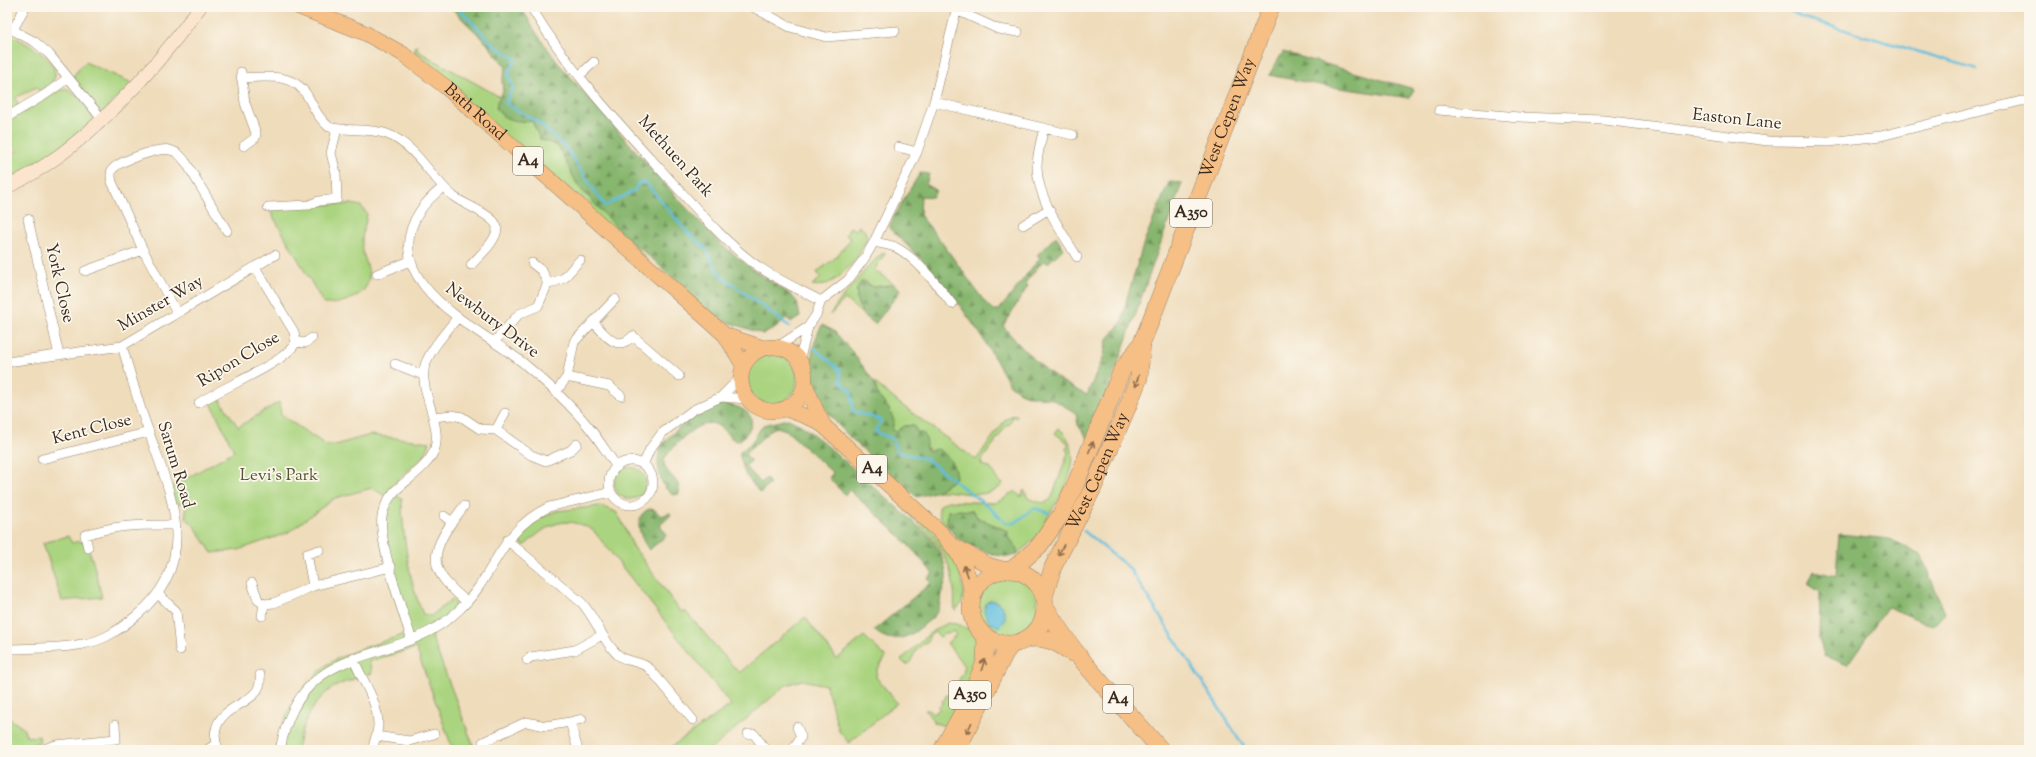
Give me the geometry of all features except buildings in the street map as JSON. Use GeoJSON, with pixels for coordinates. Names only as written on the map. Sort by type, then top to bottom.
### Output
{"type":"FeatureCollection","features":[{"type":"Feature","properties":{"kind":"highway","name":"West Cepen Way"},"geometry":{"type":"LineString","coordinates":[[1007,569],[1039,546],[1060,516],[1076,483],[1122,370],[1142,342],[1271,7]]}},
{"type":"Feature","properties":{"kind":"highway","name":"West Cepen Way"},"geometry":{"type":"LineString","coordinates":[[1045,602],[1053,568],[1093,488],[1139,378],[1142,342]]}},
{"type":"Feature","properties":{"kind":"highway"},"geometry":{"type":"LineString","coordinates":[[1007,569],[1024,573],[1033,579],[1045,602],[1040,625],[1019,642],[1002,644],[986,637],[979,630],[971,615],[971,598],[975,588],[982,579],[991,573],[1007,569]]}},
{"type":"Feature","properties":{"kind":"highway","name":"A4"},"geometry":{"type":"LineString","coordinates":[[1045,602],[1055,624],[1079,657],[1161,750]]}},
{"type":"Feature","properties":{"kind":"highway","name":"A350"},"geometry":{"type":"LineString","coordinates":[[942,750],[983,667],[986,651],[986,637]]}},
{"type":"Feature","properties":{"kind":"highway","name":"A4"},"geometry":{"type":"LineString","coordinates":[[1019,642],[1037,637],[1049,639],[1079,657]]}},
{"type":"Feature","properties":{"kind":"highway","name":"A350"},"geometry":{"type":"LineString","coordinates":[[958,750],[1005,653],[1019,642]]}},
{"type":"Feature","properties":{"kind":"main road"},"geometry":{"type":"LineString","coordinates":[[7,186],[68,148],[102,119],[158,62],[200,7]]}},
{"type":"Feature","properties":{"kind":"main road"},"geometry":{"type":"LineString","coordinates":[[192,19],[207,7]]}},
{"type":"Feature","properties":{"kind":"main road","name":"Bath Road"},"geometry":{"type":"LineString","coordinates":[[299,7],[311,10],[350,26],[383,43],[403,54],[447,88],[726,335],[741,371]]}},
{"type":"Feature","properties":{"kind":"main road","name":"Bath Road"},"geometry":{"type":"LineString","coordinates":[[726,335],[770,347]]}},
{"type":"Feature","properties":{"kind":"main road"},"geometry":{"type":"LineString","coordinates":[[770,347],[748,358],[741,371],[742,388],[748,399],[757,407],[767,411],[777,412],[786,408],[801,396],[805,384]]}},
{"type":"Feature","properties":{"kind":"main road","name":"A4"},"geometry":{"type":"LineString","coordinates":[[770,347],[785,349],[799,362],[804,371],[805,384],[824,426]]}},
{"type":"Feature","properties":{"kind":"main road","name":"A4"},"geometry":{"type":"LineString","coordinates":[[786,408],[815,420],[824,426],[920,512],[954,546],[988,565],[1007,569]]}},
{"type":"Feature","properties":{"kind":"main road","name":"A4"},"geometry":{"type":"LineString","coordinates":[[954,546],[972,586],[971,598]]}},
{"type":"Feature","properties":{"kind":"street"},"geometry":{"type":"LineString","coordinates":[[25,7],[10,28],[41,47],[55,61],[102,119]]}},
{"type":"Feature","properties":{"kind":"street","name":"Methuen Park"},"geometry":{"type":"LineString","coordinates":[[531,7],[555,46],[579,76],[659,168],[728,242],[763,270],[821,300]]}},
{"type":"Feature","properties":{"kind":"street"},"geometry":{"type":"LineString","coordinates":[[753,7],[790,27],[826,37],[895,31]]}},
{"type":"Feature","properties":{"kind":"street"},"geometry":{"type":"LineString","coordinates":[[799,362],[808,327],[816,316],[821,300],[848,280],[864,259],[874,242],[917,152],[934,102],[957,9],[998,29],[1018,32]]}},
{"type":"Feature","properties":{"kind":"street"},"geometry":{"type":"LineString","coordinates":[[579,76],[594,62]]}},
{"type":"Feature","properties":{"kind":"street"},"geometry":{"type":"LineString","coordinates":[[244,146],[256,136],[245,103],[241,75],[277,77],[295,83],[305,92],[324,123],[329,127],[337,129],[373,131],[396,138],[411,150],[443,187],[461,202],[491,219],[497,226],[494,237],[471,265]]}},
{"type":"Feature","properties":{"kind":"street"},"geometry":{"type":"LineString","coordinates":[[7,117],[46,94],[68,78]]}},
{"type":"Feature","properties":{"kind":"street","name":"Easton Lane"},"geometry":{"type":"LineString","coordinates":[[1439,110],[1519,117],[1604,120],[1768,141],[1829,142],[1881,136],[2021,100],[2029,101]]}},
{"type":"Feature","properties":{"kind":"street"},"geometry":{"type":"LineString","coordinates":[[934,102],[1073,135]]}},
{"type":"Feature","properties":{"kind":"street"},"geometry":{"type":"LineString","coordinates":[[1044,128],[1037,166],[1040,185],[1049,209],[1077,257]]}},
{"type":"Feature","properties":{"kind":"street"},"geometry":{"type":"LineString","coordinates":[[268,207],[309,205],[319,201],[342,200],[331,153],[337,129]]}},
{"type":"Feature","properties":{"kind":"street"},"geometry":{"type":"LineString","coordinates":[[898,146],[917,152]]}},
{"type":"Feature","properties":{"kind":"street"},"geometry":{"type":"LineString","coordinates":[[177,313],[143,250],[112,182],[109,168],[158,150],[174,151],[182,156],[222,227]]}},
{"type":"Feature","properties":{"kind":"street"},"geometry":{"type":"LineString","coordinates":[[377,274],[410,261],[409,245],[414,221],[421,209],[443,187]]}},
{"type":"Feature","properties":{"kind":"street"},"geometry":{"type":"LineString","coordinates":[[1023,225],[1049,209]]}},
{"type":"Feature","properties":{"kind":"street","name":"York Close"},"geometry":{"type":"LineString","coordinates":[[32,223],[58,355]]}},
{"type":"Feature","properties":{"kind":"street"},"geometry":{"type":"LineString","coordinates":[[874,242],[892,246],[901,250],[933,280],[952,304]]}},
{"type":"Feature","properties":{"kind":"street"},"geometry":{"type":"LineString","coordinates":[[89,267],[143,250]]}},
{"type":"Feature","properties":{"kind":"street","name":"Minster Way"},"geometry":{"type":"LineString","coordinates":[[7,362],[122,346],[275,255]]}},
{"type":"Feature","properties":{"kind":"street"},"geometry":{"type":"LineString","coordinates":[[494,342],[520,314],[538,306],[548,284],[564,278],[580,260]]}},
{"type":"Feature","properties":{"kind":"street","name":"Newbury Drive"},"geometry":{"type":"LineString","coordinates":[[410,261],[431,294],[444,308],[522,362],[556,392],[588,426],[617,467]]}},
{"type":"Feature","properties":{"kind":"street"},"geometry":{"type":"LineString","coordinates":[[532,263],[542,271],[548,284]]}},
{"type":"Feature","properties":{"kind":"street","name":"Ripon Close"},"geometry":{"type":"LineString","coordinates":[[198,403],[212,394],[234,385],[269,364],[290,350],[296,342],[294,332],[255,267]]}},
{"type":"Feature","properties":{"kind":"street"},"geometry":{"type":"LineString","coordinates":[[556,392],[567,377],[574,342],[615,299]]}},
{"type":"Feature","properties":{"kind":"street"},"geometry":{"type":"LineString","coordinates":[[412,640],[391,567],[382,527],[384,508],[394,492],[431,457],[436,440],[433,417],[423,375],[428,358],[458,317]]}},
{"type":"Feature","properties":{"kind":"street"},"geometry":{"type":"LineString","coordinates":[[594,322],[609,338],[617,343],[624,343],[633,336],[679,376]]}},
{"type":"Feature","properties":{"kind":"street"},"geometry":{"type":"LineString","coordinates":[[770,347],[808,327]]}},
{"type":"Feature","properties":{"kind":"street","name":"Ripon Close"},"geometry":{"type":"LineString","coordinates":[[296,342],[305,343],[312,338]]}},
{"type":"Feature","properties":{"kind":"street","name":"Sarum Road"},"geometry":{"type":"LineString","coordinates":[[7,649],[83,644],[99,640],[123,626],[146,607],[158,594],[166,579],[177,543],[173,502],[122,346]]}},
{"type":"Feature","properties":{"kind":"street"},"geometry":{"type":"LineString","coordinates":[[395,364],[423,375]]}},
{"type":"Feature","properties":{"kind":"street"},"geometry":{"type":"LineString","coordinates":[[721,397],[741,371]]}},
{"type":"Feature","properties":{"kind":"street"},"geometry":{"type":"LineString","coordinates":[[567,377],[610,386],[622,396]]}},
{"type":"Feature","properties":{"kind":"street"},"geometry":{"type":"LineString","coordinates":[[643,464],[650,449],[668,428],[699,406],[721,397],[748,399]]}},
{"type":"Feature","properties":{"kind":"street"},"geometry":{"type":"LineString","coordinates":[[496,430],[505,413]]}},
{"type":"Feature","properties":{"kind":"street"},"geometry":{"type":"LineString","coordinates":[[433,417],[457,415],[480,429],[496,430],[539,459],[546,461],[575,450]]}},
{"type":"Feature","properties":{"kind":"street","name":"Kent Close"},"geometry":{"type":"LineString","coordinates":[[42,459],[149,432]]}},
{"type":"Feature","properties":{"kind":"street"},"geometry":{"type":"LineString","coordinates":[[629,462],[643,464],[650,471],[653,485],[650,494],[644,502],[634,505],[625,504],[616,500],[611,492],[611,476],[617,467],[629,462]]}},
{"type":"Feature","properties":{"kind":"street"},"geometry":{"type":"LineString","coordinates":[[280,750],[283,733],[302,695],[326,672],[353,658],[412,640],[437,628],[467,602],[507,540],[522,525],[549,507],[611,492]]}},
{"type":"Feature","properties":{"kind":"street"},"geometry":{"type":"LineString","coordinates":[[464,506],[448,519],[438,542],[437,566],[445,582],[467,602]]}},
{"type":"Feature","properties":{"kind":"street"},"geometry":{"type":"LineString","coordinates":[[88,548],[80,537],[114,527],[176,525]]}},
{"type":"Feature","properties":{"kind":"street"},"geometry":{"type":"LineString","coordinates":[[507,540],[582,603],[593,617],[602,635],[611,648],[619,656],[648,667],[667,691],[680,711],[693,720]]}},
{"type":"Feature","properties":{"kind":"street"},"geometry":{"type":"LineString","coordinates":[[313,586],[307,554],[319,550]]}},
{"type":"Feature","properties":{"kind":"street"},"geometry":{"type":"LineString","coordinates":[[252,583],[258,600],[264,604],[274,603],[313,586],[391,567]]}},
{"type":"Feature","properties":{"kind":"street"},"geometry":{"type":"LineString","coordinates":[[158,594],[176,611],[180,650]]}},
{"type":"Feature","properties":{"kind":"street"},"geometry":{"type":"LineString","coordinates":[[262,616],[264,604]]}},
{"type":"Feature","properties":{"kind":"street"},"geometry":{"type":"LineString","coordinates":[[527,660],[536,653],[575,650],[602,635]]}},
{"type":"Feature","properties":{"kind":"street"},"geometry":{"type":"LineString","coordinates":[[353,658],[375,706],[378,720],[373,750]]}},
{"type":"Feature","properties":{"kind":"street"},"geometry":{"type":"LineString","coordinates":[[207,750],[217,747],[214,736],[219,719],[228,710],[244,702],[258,690],[260,685],[260,675]]}},
{"type":"Feature","properties":{"kind":"street"},"geometry":{"type":"LineString","coordinates":[[483,742],[526,722],[546,726],[582,719]]}},
{"type":"Feature","properties":{"kind":"street"},"geometry":{"type":"LineString","coordinates":[[570,722],[578,750]]}},
{"type":"Feature","properties":{"kind":"street"},"geometry":{"type":"LineString","coordinates":[[41,750],[56,745],[116,739],[115,725]]}},
{"type":"Feature","properties":{"kind":"street"},"geometry":{"type":"LineString","coordinates":[[792,750],[801,737],[797,727]]}},
{"type":"Feature","properties":{"kind":"street"},"geometry":{"type":"LineString","coordinates":[[752,732],[766,750]]}},
{"type":"Feature","properties":{"kind":"street"},"geometry":{"type":"LineString","coordinates":[[376,736],[409,741],[434,734]]}},
{"type":"Feature","properties":{"kind":"green space"},"geometry":{"type":"Polygon","coordinates":[[[450,7],[521,7],[537,34],[558,63],[679,200],[722,245],[755,271],[791,295],[797,302],[800,317],[792,322],[786,318],[776,328],[763,334],[719,319],[692,300],[656,262],[625,236],[578,186],[558,146],[540,139],[532,121],[508,119],[496,109],[497,102],[503,91],[502,81],[506,67],[483,39],[450,7]]]}},
{"type":"Feature","properties":{"kind":"green space"},"geometry":{"type":"Polygon","coordinates":[[[7,33],[45,56],[54,69],[55,76],[40,92],[36,87],[15,98],[19,106],[7,113],[7,33]]]}},
{"type":"Feature","properties":{"kind":"green space"},"geometry":{"type":"Polygon","coordinates":[[[418,46],[416,50],[500,97],[497,102],[519,121],[532,121],[540,139],[558,146],[605,213],[649,262],[414,58],[414,47],[418,46]]]}},
{"type":"Feature","properties":{"kind":"green space"},"geometry":{"type":"Polygon","coordinates":[[[1283,52],[1414,89],[1410,98],[1325,86],[1269,75],[1283,52]]]}},
{"type":"Feature","properties":{"kind":"green space"},"geometry":{"type":"Polygon","coordinates":[[[85,62],[132,83],[103,112],[99,111],[73,76],[85,62]]]}},
{"type":"Feature","properties":{"kind":"green space"},"geometry":{"type":"Polygon","coordinates":[[[66,89],[79,98],[88,108],[91,112],[92,122],[58,149],[7,180],[7,157],[17,152],[7,134],[7,122],[59,91],[66,89]]]}},
{"type":"Feature","properties":{"kind":"green space"},"geometry":{"type":"Polygon","coordinates":[[[920,173],[929,174],[926,185],[936,190],[933,197],[921,196],[920,215],[984,301],[993,310],[999,310],[1040,258],[1037,255],[1056,236],[1063,249],[1048,263],[1043,261],[1025,283],[1028,286],[1003,326],[1031,357],[1051,374],[1087,395],[1103,358],[1107,340],[1122,322],[1127,298],[1144,242],[1169,182],[1182,183],[1090,442],[1078,425],[1076,413],[1052,399],[1031,396],[1019,392],[1010,385],[981,335],[953,296],[927,265],[889,228],[895,214],[920,173]]]}},
{"type":"Feature","properties":{"kind":"green space"},"geometry":{"type":"Polygon","coordinates":[[[352,204],[361,206],[367,214],[362,245],[369,275],[368,282],[365,289],[353,298],[338,303],[324,304],[267,206],[352,204]]]}},
{"type":"Feature","properties":{"kind":"green space"},"geometry":{"type":"Polygon","coordinates":[[[859,226],[865,231],[867,237],[864,245],[853,262],[838,277],[829,283],[812,285],[821,278],[817,272],[835,258],[851,239],[846,235],[850,227],[856,230],[859,226]]]}},
{"type":"Feature","properties":{"kind":"green space"},"geometry":{"type":"Polygon","coordinates":[[[884,253],[885,254],[874,270],[894,284],[873,287],[865,281],[856,290],[858,305],[862,311],[860,312],[845,299],[830,315],[856,281],[873,262],[884,253]]]}},
{"type":"Feature","properties":{"kind":"green space"},"geometry":{"type":"Polygon","coordinates":[[[862,281],[873,287],[894,284],[901,290],[875,324],[860,312],[862,311],[857,300],[857,291],[859,284],[862,281]]]}},
{"type":"Feature","properties":{"kind":"green space"},"geometry":{"type":"Polygon","coordinates":[[[822,325],[834,331],[854,354],[874,382],[878,396],[889,409],[894,421],[892,430],[896,431],[904,426],[913,425],[917,432],[924,434],[927,442],[925,447],[928,451],[938,449],[948,458],[953,465],[956,478],[938,491],[917,497],[837,424],[826,410],[818,395],[813,379],[811,362],[814,344],[822,325]]]}},
{"type":"Feature","properties":{"kind":"green space"},"geometry":{"type":"Polygon","coordinates":[[[767,354],[777,354],[790,361],[797,374],[797,384],[790,397],[777,404],[767,404],[758,400],[751,393],[747,384],[747,374],[751,365],[758,358],[767,354]]]}},
{"type":"Feature","properties":{"kind":"green space"},"geometry":{"type":"Polygon","coordinates":[[[874,382],[899,403],[976,460],[1005,420],[1014,414],[1018,416],[1016,418],[1013,416],[1009,425],[1007,424],[981,461],[982,465],[989,467],[996,475],[995,477],[1003,484],[989,493],[981,494],[938,491],[956,478],[929,451],[913,425],[904,426],[896,432],[892,430],[889,409],[878,396],[874,382]]]}},
{"type":"Feature","properties":{"kind":"green space","name":"Levi's Park"},"geometry":{"type":"Polygon","coordinates":[[[217,395],[238,427],[279,402],[281,415],[326,445],[335,445],[370,435],[430,442],[422,457],[397,481],[385,496],[372,488],[335,498],[287,533],[238,550],[212,553],[195,527],[186,518],[185,503],[175,504],[170,488],[234,451],[210,401],[217,395]]]}},
{"type":"Feature","properties":{"kind":"green space"},"geometry":{"type":"Polygon","coordinates":[[[720,404],[726,404],[745,411],[751,420],[750,427],[744,437],[737,441],[717,425],[710,423],[695,428],[680,440],[664,459],[666,469],[678,484],[679,494],[673,495],[664,486],[659,474],[658,460],[660,447],[687,421],[703,411],[720,404]]]}},
{"type":"Feature","properties":{"kind":"green space"},"geometry":{"type":"Polygon","coordinates":[[[788,419],[801,425],[824,443],[928,535],[937,548],[944,563],[946,576],[939,608],[933,617],[914,633],[894,639],[880,635],[874,630],[931,583],[928,578],[933,574],[904,540],[849,490],[845,495],[829,478],[833,473],[786,430],[777,427],[772,429],[745,454],[751,461],[745,466],[761,483],[766,478],[770,484],[760,493],[745,474],[739,453],[752,442],[763,425],[788,419]]]}},
{"type":"Feature","properties":{"kind":"green space"},"geometry":{"type":"Polygon","coordinates":[[[1059,428],[1068,439],[1072,451],[1070,474],[1059,498],[1045,521],[1049,523],[1044,531],[1015,556],[1015,544],[995,526],[978,518],[973,511],[948,511],[947,526],[944,523],[940,516],[939,509],[940,505],[948,501],[995,503],[1007,497],[1010,493],[1013,494],[1015,491],[1021,497],[1024,490],[1028,498],[1034,501],[1047,502],[1050,500],[1068,453],[1066,449],[1069,444],[1055,433],[1059,428]]]}},
{"type":"Feature","properties":{"kind":"green space"},"geometry":{"type":"Polygon","coordinates":[[[627,467],[633,467],[643,474],[646,483],[645,489],[639,496],[633,499],[627,499],[617,492],[614,486],[614,480],[621,470],[627,467]]]}},
{"type":"Feature","properties":{"kind":"green space"},"geometry":{"type":"Polygon","coordinates":[[[395,496],[402,498],[403,526],[407,557],[414,588],[423,614],[431,616],[452,599],[456,603],[448,623],[431,635],[475,750],[453,750],[416,648],[369,661],[372,673],[334,687],[314,706],[305,724],[297,750],[276,750],[281,729],[294,701],[307,684],[323,668],[346,655],[405,634],[380,538],[384,502],[395,496]]]}},
{"type":"Feature","properties":{"kind":"green space"},"geometry":{"type":"Polygon","coordinates":[[[600,506],[616,512],[633,546],[680,611],[686,612],[739,673],[805,617],[837,659],[864,636],[886,657],[877,670],[876,677],[897,703],[849,743],[839,731],[826,685],[802,680],[786,685],[710,750],[663,750],[671,747],[731,705],[593,530],[582,525],[564,522],[548,527],[524,546],[516,538],[540,518],[556,511],[600,506]]]}},
{"type":"Feature","properties":{"kind":"green space"},"geometry":{"type":"Polygon","coordinates":[[[649,509],[655,510],[661,516],[670,513],[671,515],[660,525],[667,535],[649,550],[643,540],[639,523],[640,517],[649,509]]]}},
{"type":"Feature","properties":{"kind":"green space"},"geometry":{"type":"Polygon","coordinates":[[[904,510],[928,526],[959,567],[964,592],[962,603],[955,611],[952,576],[943,554],[930,536],[904,510]]]}},
{"type":"Feature","properties":{"kind":"green space"},"geometry":{"type":"Polygon","coordinates":[[[948,511],[973,511],[978,518],[1008,531],[1008,538],[1015,544],[1018,553],[1013,556],[999,555],[982,551],[960,540],[947,526],[948,511]]]}},
{"type":"Feature","properties":{"kind":"green space"},"geometry":{"type":"Polygon","coordinates":[[[1839,534],[1890,539],[1921,555],[1945,613],[1933,626],[1888,607],[1847,665],[1824,655],[1819,639],[1820,592],[1808,584],[1814,571],[1836,576],[1839,534]]]}},
{"type":"Feature","properties":{"kind":"green space"},"geometry":{"type":"Polygon","coordinates":[[[68,536],[72,543],[81,542],[87,547],[93,561],[102,597],[62,601],[43,543],[68,536]]]}},
{"type":"Feature","properties":{"kind":"green space"},"geometry":{"type":"Polygon","coordinates":[[[1001,574],[1013,574],[1029,583],[1036,593],[1038,605],[1036,617],[1029,627],[1013,636],[1001,636],[990,631],[981,622],[976,611],[976,599],[981,588],[990,579],[1001,574]]]}},
{"type":"Feature","properties":{"kind":"green space"},"geometry":{"type":"Polygon","coordinates":[[[948,623],[959,625],[968,629],[976,637],[980,647],[968,690],[945,726],[935,723],[925,710],[929,710],[933,714],[940,709],[938,707],[943,703],[942,701],[946,698],[945,696],[948,694],[950,697],[964,671],[964,666],[947,643],[956,635],[953,631],[948,634],[947,632],[940,637],[935,632],[928,637],[929,640],[917,649],[909,664],[905,664],[901,660],[930,633],[948,623]]]}},
{"type":"Feature","properties":{"kind":"green space"},"geometry":{"type":"Polygon","coordinates":[[[7,717],[23,728],[27,737],[39,736],[40,742],[27,746],[23,750],[7,750],[7,717]]]}},
{"type":"Feature","properties":{"kind":"water"},"geometry":{"type":"Polygon","coordinates":[[[991,600],[1001,605],[1004,610],[1005,621],[999,627],[990,623],[984,612],[986,603],[991,600]]]}},
{"type":"Feature","properties":{"kind":"waterway"},"geometry":{"type":"LineString","coordinates":[[457,7],[495,46],[516,59],[508,73],[513,88],[505,103],[539,123],[565,147],[605,206],[635,190],[638,183],[646,183],[687,232],[706,249],[719,274],[789,326]]}},
{"type":"Feature","properties":{"kind":"waterway"},"geometry":{"type":"LineString","coordinates":[[1783,7],[1801,17],[1977,69]]}},
{"type":"Feature","properties":{"kind":"waterway"},"geometry":{"type":"LineString","coordinates":[[814,348],[840,370],[841,382],[851,391],[853,411],[881,420],[875,432],[891,438],[898,452],[926,459],[991,509],[1006,523],[1015,523],[1034,508],[1049,513]]}},
{"type":"Feature","properties":{"kind":"waterway"},"geometry":{"type":"LineString","coordinates":[[1084,531],[1129,568],[1246,750]]}}]}
